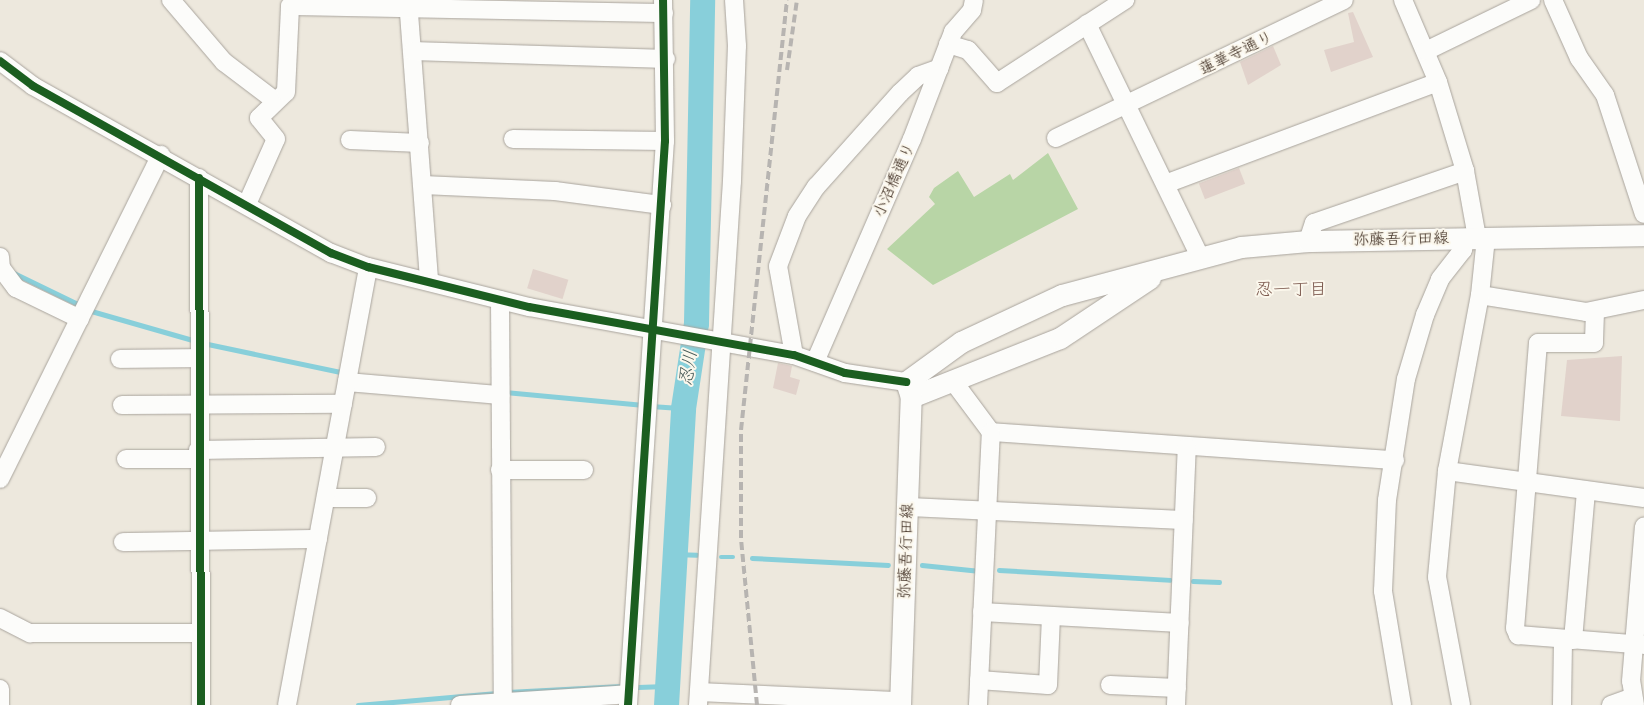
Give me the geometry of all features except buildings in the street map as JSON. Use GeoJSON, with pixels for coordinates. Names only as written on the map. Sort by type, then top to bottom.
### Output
{"type":"FeatureCollection","features":[{"type":"Feature","properties":{"kind":"main road","name":"弥藤吾行田線"},"geometry":{"type":"LineString","coordinates":[[900,703],[908,507],[909,390],[962,342],[1050,300],[1161,271],[1200,257],[1241,247],[1308,241],[1644,235]]}},
{"type":"Feature","properties":{"kind":"main road","name":"弥藤吾行田線"},"geometry":{"type":"LineString","coordinates":[[909,390],[953,381],[1074,331],[1161,271]]}},
{"type":"Feature","properties":{"kind":"street"},"geometry":{"type":"LineString","coordinates":[[172,0],[224,62],[274,100]]}},
{"type":"Feature","properties":{"kind":"street"},"geometry":{"type":"LineString","coordinates":[[734,0],[737,56],[699,698],[775,696],[900,703]]}},
{"type":"Feature","properties":{"kind":"street","name":"小沼橋通り"},"geometry":{"type":"LineString","coordinates":[[815,362],[940,68],[948,44],[974,0]]}},
{"type":"Feature","properties":{"kind":"street"},"geometry":{"type":"LineString","coordinates":[[948,44],[968,50],[997,83],[1125,0]]}},
{"type":"Feature","properties":{"kind":"street","name":"蓮華寺通り"},"geometry":{"type":"LineString","coordinates":[[1056,138],[1128,106],[1344,0]]}},
{"type":"Feature","properties":{"kind":"street"},"geometry":{"type":"LineString","coordinates":[[1403,0],[1438,82],[1465,171],[1476,238],[1480,295],[1447,472],[1437,577],[1461,705]]}},
{"type":"Feature","properties":{"kind":"street"},"geometry":{"type":"LineString","coordinates":[[1553,0],[1579,58],[1606,95],[1644,214]]}},
{"type":"Feature","properties":{"kind":"street"},"geometry":{"type":"LineString","coordinates":[[1426,51],[1528,1]]}},
{"type":"Feature","properties":{"kind":"street"},"geometry":{"type":"LineString","coordinates":[[248,204],[276,139],[259,118],[274,100],[286,92],[289,3],[663,7],[666,59],[662,205],[655,329],[628,700],[503,701],[460,705]]}},
{"type":"Feature","properties":{"kind":"street"},"geometry":{"type":"LineString","coordinates":[[408,3],[429,279]]}},
{"type":"Feature","properties":{"kind":"street"},"geometry":{"type":"LineString","coordinates":[[1087,24],[1168,183],[1200,257]]}},
{"type":"Feature","properties":{"kind":"street"},"geometry":{"type":"LineString","coordinates":[[413,51],[666,59]]}},
{"type":"Feature","properties":{"kind":"street"},"geometry":{"type":"LineString","coordinates":[[0,60],[33,86],[161,155],[331,253],[368,267],[429,279],[500,300],[794,355],[909,390]]}},
{"type":"Feature","properties":{"kind":"street"},"geometry":{"type":"LineString","coordinates":[[794,355],[778,266],[797,216],[816,187],[900,92],[918,76],[940,68]]}},
{"type":"Feature","properties":{"kind":"street"},"geometry":{"type":"LineString","coordinates":[[1168,183],[1438,82]]}},
{"type":"Feature","properties":{"kind":"street"},"geometry":{"type":"LineString","coordinates":[[513,139],[665,141]]}},
{"type":"Feature","properties":{"kind":"street"},"geometry":{"type":"LineString","coordinates":[[350,140],[420,143]]}},
{"type":"Feature","properties":{"kind":"street"},"geometry":{"type":"LineString","coordinates":[[0,479],[161,155]]}},
{"type":"Feature","properties":{"kind":"street"},"geometry":{"type":"LineString","coordinates":[[1308,241],[1314,223],[1465,171]]}},
{"type":"Feature","properties":{"kind":"street"},"geometry":{"type":"LineString","coordinates":[[199,178],[198,541],[201,705]]}},
{"type":"Feature","properties":{"kind":"street"},"geometry":{"type":"LineString","coordinates":[[423,185],[555,191],[662,205]]}},
{"type":"Feature","properties":{"kind":"street"},"geometry":{"type":"LineString","coordinates":[[1402,705],[1383,591],[1382,543],[1406,379],[1425,316],[1440,280],[1462,250],[1476,238]]}},
{"type":"Feature","properties":{"kind":"street"},"geometry":{"type":"LineString","coordinates":[[0,257],[1,268],[8,288],[80,319]]}},
{"type":"Feature","properties":{"kind":"street"},"geometry":{"type":"LineString","coordinates":[[287,705],[368,267]]}},
{"type":"Feature","properties":{"kind":"street"},"geometry":{"type":"LineString","coordinates":[[1480,295],[1595,312],[1644,300]]}},
{"type":"Feature","properties":{"kind":"street"},"geometry":{"type":"LineString","coordinates":[[500,300],[503,701]]}},
{"type":"Feature","properties":{"kind":"street"},"geometry":{"type":"LineString","coordinates":[[1595,312],[1594,343],[1538,343],[1525,483],[1515,628],[1518,635],[1639,645]]}},
{"type":"Feature","properties":{"kind":"street"},"geometry":{"type":"LineString","coordinates":[[120,359],[198,358]]}},
{"type":"Feature","properties":{"kind":"street"},"geometry":{"type":"LineString","coordinates":[[953,381],[991,432],[978,705]]}},
{"type":"Feature","properties":{"kind":"street"},"geometry":{"type":"LineString","coordinates":[[347,382],[500,395]]}},
{"type":"Feature","properties":{"kind":"street"},"geometry":{"type":"LineString","coordinates":[[122,405],[343,404]]}},
{"type":"Feature","properties":{"kind":"street"},"geometry":{"type":"LineString","coordinates":[[991,432],[1395,460]]}},
{"type":"Feature","properties":{"kind":"street"},"geometry":{"type":"LineString","coordinates":[[126,459],[376,447]]}},
{"type":"Feature","properties":{"kind":"street"},"geometry":{"type":"LineString","coordinates":[[1110,685],[1176,697],[1187,447]]}},
{"type":"Feature","properties":{"kind":"street"},"geometry":{"type":"LineString","coordinates":[[500,470],[584,470]]}},
{"type":"Feature","properties":{"kind":"street"},"geometry":{"type":"LineString","coordinates":[[1447,472],[1644,498]]}},
{"type":"Feature","properties":{"kind":"street"},"geometry":{"type":"LineString","coordinates":[[1562,705],[1586,491]]}},
{"type":"Feature","properties":{"kind":"street"},"geometry":{"type":"LineString","coordinates":[[326,498],[368,498]]}},
{"type":"Feature","properties":{"kind":"street"},"geometry":{"type":"LineString","coordinates":[[908,507],[1184,520]]}},
{"type":"Feature","properties":{"kind":"street"},"geometry":{"type":"LineString","coordinates":[[1611,705],[1634,701],[1638,675],[1644,527]]}},
{"type":"Feature","properties":{"kind":"street"},"geometry":{"type":"LineString","coordinates":[[123,542],[318,539]]}},
{"type":"Feature","properties":{"kind":"street"},"geometry":{"type":"LineString","coordinates":[[982,612],[1180,623]]}},
{"type":"Feature","properties":{"kind":"street"},"geometry":{"type":"LineString","coordinates":[[979,680],[1048,684],[1051,616]]}},
{"type":"Feature","properties":{"kind":"street"},"geometry":{"type":"LineString","coordinates":[[0,618],[30,633],[199,632]]}},
{"type":"Feature","properties":{"kind":"street"},"geometry":{"type":"LineString","coordinates":[[0,689],[0,705]]}},
{"type":"Feature","properties":{"kind":"green space"},"geometry":{"type":"Polygon","coordinates":[[[1048,153],[1078,209],[933,285],[887,249],[935,204],[929,197],[934,188],[958,171],[974,197],[1010,174],[1013,180],[1048,153]]]}},
{"type":"Feature","properties":{"kind":"waterway","name":"忍川"},"geometry":{"type":"LineString","coordinates":[[666,705],[683,408],[696,323],[702,0]]}},
{"type":"Feature","properties":{"kind":"waterway"},"geometry":{"type":"LineString","coordinates":[[12,272],[82,306]]}},
{"type":"Feature","properties":{"kind":"waterway"},"geometry":{"type":"LineString","coordinates":[[88,310],[196,341]]}},
{"type":"Feature","properties":{"kind":"waterway"},"geometry":{"type":"LineString","coordinates":[[203,343],[345,373]]}},
{"type":"Feature","properties":{"kind":"waterway"},"geometry":{"type":"LineString","coordinates":[[504,392],[643,405]]}},
{"type":"Feature","properties":{"kind":"waterway"},"geometry":{"type":"LineString","coordinates":[[651,406],[683,408]]}},
{"type":"Feature","properties":{"kind":"waterway"},"geometry":{"type":"LineString","coordinates":[[673,554],[696,555]]}},
{"type":"Feature","properties":{"kind":"waterway"},"geometry":{"type":"LineString","coordinates":[[721,557],[733,557]]}},
{"type":"Feature","properties":{"kind":"waterway"},"geometry":{"type":"LineString","coordinates":[[752,558],[888,565]]}},
{"type":"Feature","properties":{"kind":"waterway"},"geometry":{"type":"LineString","coordinates":[[922,565],[980,571]]}},
{"type":"Feature","properties":{"kind":"waterway"},"geometry":{"type":"LineString","coordinates":[[999,570],[1170,580]]}},
{"type":"Feature","properties":{"kind":"waterway"},"geometry":{"type":"LineString","coordinates":[[1193,581],[1219,582]]}},
{"type":"Feature","properties":{"kind":"waterway"},"geometry":{"type":"LineString","coordinates":[[507,692],[622,686]]}},
{"type":"Feature","properties":{"kind":"waterway"},"geometry":{"type":"LineString","coordinates":[[638,687],[666,686]]}},
{"type":"Feature","properties":{"kind":"waterway"},"geometry":{"type":"LineString","coordinates":[[358,705],[499,693]]}},
{"type":"Feature","properties":{"kind":"railway"},"geometry":{"type":"LineString","coordinates":[[757,705],[741,538],[741,430],[787,0]]}},
{"type":"Feature","properties":{"kind":"railway"},"geometry":{"type":"LineString","coordinates":[[787,70],[797,0]]}},
{"type":"Feature","properties":{"kind":"cycle path"},"geometry":{"type":"LineString","coordinates":[[628,705],[665,141],[663,0]]}},
{"type":"Feature","properties":{"kind":"cycle path"},"geometry":{"type":"LineString","coordinates":[[0,61],[33,86],[331,253],[368,267],[529,307],[794,355],[845,373],[906,382]]}},
{"type":"Feature","properties":{"kind":"cycle path"},"geometry":{"type":"LineString","coordinates":[[199,178],[201,705]]}},
{"type":"Feature","properties":{"kind":"district","name":"忍一丁目"},"geometry":{"type":"Point","coordinates":[1291,290]}}]}
